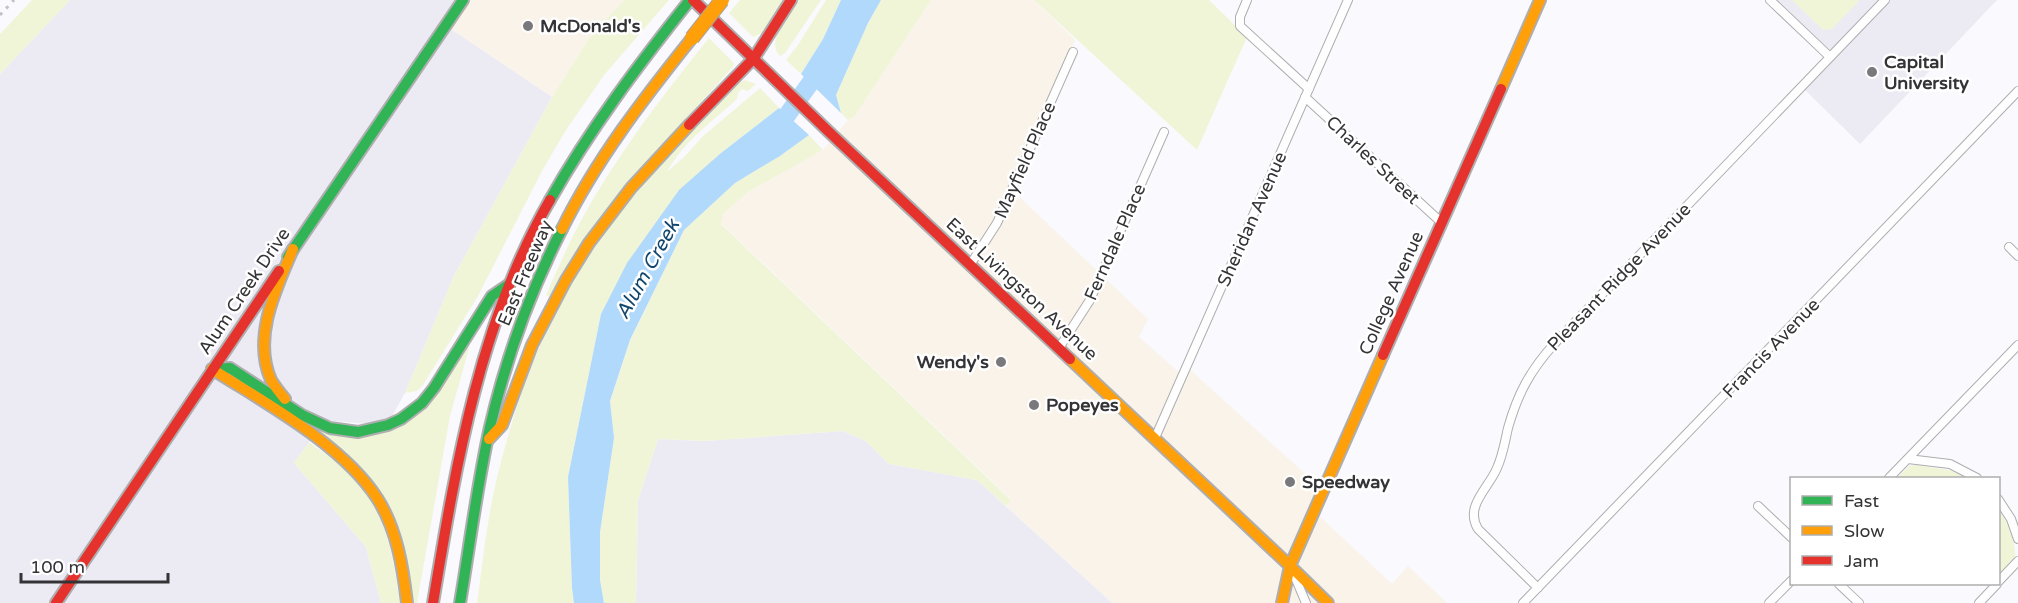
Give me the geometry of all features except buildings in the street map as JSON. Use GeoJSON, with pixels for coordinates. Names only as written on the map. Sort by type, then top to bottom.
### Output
{"type":"FeatureCollection","features":[{"type":"Feature","properties":{"kind":"main road","name":"Alum Creek Drive"},"geometry":{"type":"LineString","coordinates":[[56,603],[463,0]]}},
{"type":"Feature","properties":{"kind":"main road","name":"East Freeway"},"geometry":{"type":"LineString","coordinates":[[433,603],[465,424],[492,330],[508,285],[541,215],[580,148],[624,84],[692,0]]}},
{"type":"Feature","properties":{"kind":"main road","name":"East Livingston Avenue"},"geometry":{"type":"LineString","coordinates":[[692,0],[1328,603]]}},
{"type":"Feature","properties":{"kind":"main road","name":"East Freeway"},"geometry":{"type":"LineString","coordinates":[[460,603],[489,439],[503,382],[524,315],[549,257],[602,159],[641,103],[722,0]]}},
{"type":"Feature","properties":{"kind":"main road"},"geometry":{"type":"LineString","coordinates":[[489,439],[502,425],[532,345],[566,280],[595,235],[631,188],[666,149],[754,58],[791,0]]}},
{"type":"Feature","properties":{"kind":"main road","name":"College Avenue"},"geometry":{"type":"LineString","coordinates":[[1282,603],[1290,566],[1540,0]]}},
{"type":"Feature","properties":{"kind":"main road"},"geometry":{"type":"LineString","coordinates":[[293,249],[273,297],[263,335],[264,352],[274,383],[281,396],[302,415]]}},
{"type":"Feature","properties":{"kind":"main road"},"geometry":{"type":"LineString","coordinates":[[213,369],[230,368],[315,422],[344,431],[372,429],[401,419],[417,407],[434,388],[492,296],[508,285]]}},
{"type":"Feature","properties":{"kind":"main road"},"geometry":{"type":"LineString","coordinates":[[213,369],[324,445],[354,470],[370,489],[384,512],[392,532],[403,572],[407,603]]}},
{"type":"Feature","properties":{"kind":"street","name":"Sheridan Avenue"},"geometry":{"type":"LineString","coordinates":[[1155,438],[1348,0]]}},
{"type":"Feature","properties":{"kind":"street"},"geometry":{"type":"LineString","coordinates":[[1770,0],[1830,57]]}},
{"type":"Feature","properties":{"kind":"street","name":"Pleasant Ridge Avenue"},"geometry":{"type":"LineString","coordinates":[[1538,588],[1478,529],[1473,512],[1477,501],[1498,467],[1515,406],[1524,384],[1536,364],[1554,344],[1885,0]]}},
{"type":"Feature","properties":{"kind":"street","name":"Charles Street"},"geometry":{"type":"LineString","coordinates":[[1244,2],[1239,21],[1242,29],[1442,223]]}},
{"type":"Feature","properties":{"kind":"street","name":"Mayfield Place"},"geometry":{"type":"LineString","coordinates":[[970,265],[998,223],[1073,52]]}},
{"type":"Feature","properties":{"kind":"street","name":"Francis Avenue"},"geometry":{"type":"LineString","coordinates":[[1523,603],[2018,91]]}},
{"type":"Feature","properties":{"kind":"street","name":"Ferndale Place"},"geometry":{"type":"LineString","coordinates":[[1059,348],[1090,300],[1164,132]]}},
{"type":"Feature","properties":{"kind":"street"},"geometry":{"type":"LineString","coordinates":[[2008,247],[2018,256]]}},
{"type":"Feature","properties":{"kind":"street"},"geometry":{"type":"LineString","coordinates":[[1889,477],[2018,345]]}},
{"type":"Feature","properties":{"kind":"street"},"geometry":{"type":"LineString","coordinates":[[1908,459],[1950,464],[1975,477]]}},
{"type":"Feature","properties":{"kind":"street"},"geometry":{"type":"LineString","coordinates":[[2000,502],[2011,519],[2018,539]]}},
{"type":"Feature","properties":{"kind":"street"},"geometry":{"type":"LineString","coordinates":[[1758,506],[1790,537]]}},
{"type":"Feature","properties":{"kind":"street"},"geometry":{"type":"LineString","coordinates":[[2000,581],[2018,561]]}},
{"type":"Feature","properties":{"kind":"street"},"geometry":{"type":"LineString","coordinates":[[1290,566],[1306,603]]}},
{"type":"Feature","properties":{"kind":"street"},"geometry":{"type":"LineString","coordinates":[[1769,603],[1790,581]]}},
{"type":"Feature","properties":{"kind":"street"},"geometry":{"type":"LineString","coordinates":[[1840,585],[1859,603]]}},
{"type":"Feature","properties":{"kind":"street"},"geometry":{"type":"LineString","coordinates":[[1979,603],[1996,585]]}},
{"type":"Feature","properties":{"kind":"shaded area"},"geometry":{"type":"Polygon","coordinates":[[[70,0],[464,0],[446,26],[552,97],[453,278],[405,393],[391,418],[366,424],[326,420],[294,463],[366,547],[381,603],[0,603],[0,74],[70,0]]]}},
{"type":"Feature","properties":{"kind":"shaded area"},"geometry":{"type":"Polygon","coordinates":[[[464,0],[624,0],[590,37],[552,97],[446,26],[464,0]]]}},
{"type":"Feature","properties":{"kind":"shaded area"},"geometry":{"type":"Polygon","coordinates":[[[931,0],[1034,0],[1075,40],[1013,191],[1148,319],[1139,337],[1182,375],[1186,366],[1324,491],[1316,513],[1392,584],[1408,566],[1447,603],[1112,603],[1006,506],[1011,499],[721,223],[723,214],[748,192],[823,150],[848,120],[854,117],[931,0]]]}},
{"type":"Feature","properties":{"kind":"shaded area","name":"Capital University"},"geometry":{"type":"Polygon","coordinates":[[[1770,0],[1997,0],[1860,144],[1802,87],[1830,58],[1770,0]]]}},
{"type":"Feature","properties":{"kind":"shaded area"},"geometry":{"type":"Polygon","coordinates":[[[843,431],[866,441],[889,464],[977,480],[1112,603],[636,603],[638,500],[658,439],[704,441],[843,431]]]}},
{"type":"Feature","properties":{"kind":"green space"},"geometry":{"type":"Polygon","coordinates":[[[32,0],[70,0],[0,74],[0,34],[32,0]]]}},
{"type":"Feature","properties":{"kind":"green space"},"geometry":{"type":"Polygon","coordinates":[[[624,0],[669,0],[605,74],[566,130],[542,171],[478,296],[423,385],[417,391],[405,393],[453,278],[552,97],[590,37],[624,0]]]}},
{"type":"Feature","properties":{"kind":"green space"},"geometry":{"type":"Polygon","coordinates":[[[740,0],[784,0],[762,33],[753,37],[729,13],[740,0]]]}},
{"type":"Feature","properties":{"kind":"green space"},"geometry":{"type":"Polygon","coordinates":[[[798,0],[821,0],[785,53],[780,56],[776,50],[777,35],[798,0]]]}},
{"type":"Feature","properties":{"kind":"green space"},"geometry":{"type":"Polygon","coordinates":[[[826,0],[841,0],[823,39],[801,74],[786,60],[826,0]]]}},
{"type":"Feature","properties":{"kind":"green space"},"geometry":{"type":"Polygon","coordinates":[[[881,0],[931,0],[854,117],[848,120],[841,113],[836,95],[868,23],[881,0]]]}},
{"type":"Feature","properties":{"kind":"green space"},"geometry":{"type":"Polygon","coordinates":[[[1034,0],[1209,0],[1247,37],[1197,150],[1034,0]]]}},
{"type":"Feature","properties":{"kind":"green space"},"geometry":{"type":"Polygon","coordinates":[[[1792,0],[1859,1],[1832,29],[1823,30],[1792,0]]]}},
{"type":"Feature","properties":{"kind":"green space"},"geometry":{"type":"Polygon","coordinates":[[[709,38],[734,63],[733,67],[641,168],[549,297],[546,295],[568,247],[605,179],[648,117],[709,38]]]}},
{"type":"Feature","properties":{"kind":"green space"},"geometry":{"type":"Polygon","coordinates":[[[745,80],[756,84],[748,91],[742,89],[737,99],[690,141],[667,172],[702,137],[760,88],[779,108],[721,153],[601,314],[568,477],[574,603],[477,603],[490,508],[505,447],[536,354],[549,325],[580,268],[629,202],[730,91],[745,80]]]}},
{"type":"Feature","properties":{"kind":"green space"},"geometry":{"type":"Polygon","coordinates":[[[809,135],[823,150],[748,192],[723,214],[721,224],[1011,500],[1006,506],[977,480],[889,464],[866,441],[843,431],[704,441],[658,439],[638,500],[636,603],[604,603],[600,580],[600,532],[614,438],[610,401],[630,341],[684,230],[735,183],[780,156],[809,135]]]}},
{"type":"Feature","properties":{"kind":"green space"},"geometry":{"type":"Polygon","coordinates":[[[470,345],[450,416],[417,603],[412,603],[394,521],[317,432],[319,429],[390,430],[470,345]]]}},
{"type":"Feature","properties":{"kind":"green space"},"geometry":{"type":"Polygon","coordinates":[[[309,442],[351,474],[375,507],[387,537],[400,603],[381,603],[366,547],[294,463],[309,442]]]}},
{"type":"Feature","properties":{"kind":"green space"},"geometry":{"type":"Polygon","coordinates":[[[1909,466],[1949,470],[1965,477],[1898,477],[1909,466]]]}},
{"type":"Feature","properties":{"kind":"green space"},"geometry":{"type":"Polygon","coordinates":[[[2000,511],[2010,531],[2015,557],[2000,573],[2000,511]]]}},
{"type":"Feature","properties":{"kind":"water"},"geometry":{"type":"Polygon","coordinates":[[[841,0],[881,0],[868,23],[836,95],[841,113],[801,74],[823,39],[841,0]]]}},
{"type":"Feature","properties":{"kind":"water"},"geometry":{"type":"Polygon","coordinates":[[[779,108],[809,135],[780,156],[735,183],[684,230],[630,340],[610,401],[614,438],[600,532],[600,580],[604,603],[574,603],[568,477],[601,314],[627,263],[679,190],[721,153],[779,108]]]}},
{"type":"Feature","properties":{"kind":"waterway","name":"Alum Creek"},"geometry":{"type":"LineString","coordinates":[[771,132],[785,118],[824,64]]}},
{"type":"Feature","properties":{"kind":"railway"},"geometry":{"type":"LineString","coordinates":[[0,15],[14,0]]}},
{"type":"Feature","properties":{"kind":"traffic: fast"},"geometry":{"type":"LineString","coordinates":[[288,257],[463,0]]}},
{"type":"Feature","properties":{"kind":"traffic: fast"},"geometry":{"type":"LineString","coordinates":[[550,200],[616,97],[690,0]]}},
{"type":"Feature","properties":{"kind":"traffic: fast"},"geometry":{"type":"LineString","coordinates":[[460,603],[481,471],[496,401],[529,301],[562,229]]}},
{"type":"Feature","properties":{"kind":"traffic: fast"},"geometry":{"type":"LineString","coordinates":[[212,369],[230,368],[302,415],[330,428],[358,432],[388,425],[401,419],[422,403],[434,388],[492,296],[508,285]]}},
{"type":"Feature","properties":{"kind":"traffic: slow"},"geometry":{"type":"LineString","coordinates":[[692,38],[722,0]]}},
{"type":"Feature","properties":{"kind":"traffic: slow"},"geometry":{"type":"LineString","coordinates":[[1501,89],[1540,0]]}},
{"type":"Feature","properties":{"kind":"traffic: slow"},"geometry":{"type":"LineString","coordinates":[[562,229],[605,154],[692,38]]}},
{"type":"Feature","properties":{"kind":"traffic: slow"},"geometry":{"type":"LineString","coordinates":[[489,439],[502,425],[532,345],[566,280],[589,243],[631,188],[689,125]]}},
{"type":"Feature","properties":{"kind":"traffic: slow"},"geometry":{"type":"LineString","coordinates":[[285,399],[271,380],[264,347],[268,313],[293,249]]}},
{"type":"Feature","properties":{"kind":"traffic: slow"},"geometry":{"type":"LineString","coordinates":[[1328,603],[1290,566],[1383,355]]}},
{"type":"Feature","properties":{"kind":"traffic: slow"},"geometry":{"type":"LineString","coordinates":[[1070,359],[1290,566],[1282,603]]}},
{"type":"Feature","properties":{"kind":"traffic: slow"},"geometry":{"type":"LineString","coordinates":[[212,369],[301,426],[323,442],[362,478],[377,498],[390,523],[401,563],[407,603]]}},
{"type":"Feature","properties":{"kind":"traffic: jam"},"geometry":{"type":"LineString","coordinates":[[693,0],[1070,359]]}},
{"type":"Feature","properties":{"kind":"traffic: jam"},"geometry":{"type":"LineString","coordinates":[[689,125],[754,58],[791,0]]}},
{"type":"Feature","properties":{"kind":"traffic: jam"},"geometry":{"type":"LineString","coordinates":[[1383,355],[1501,89]]}},
{"type":"Feature","properties":{"kind":"traffic: jam"},"geometry":{"type":"LineString","coordinates":[[433,603],[461,447],[488,345],[505,295],[550,200]]}},
{"type":"Feature","properties":{"kind":"traffic: jam"},"geometry":{"type":"LineString","coordinates":[[56,603],[279,271]]}},
{"type":"Feature","properties":{"kind":"place","name":"McDonald's"},"geometry":{"type":"Point","coordinates":[528,26]}},
{"type":"Feature","properties":{"kind":"place","name":"Capital University"},"geometry":{"type":"Point","coordinates":[1872,72]}},
{"type":"Feature","properties":{"kind":"place","name":"Wendy's"},"geometry":{"type":"Point","coordinates":[1001,362]}},
{"type":"Feature","properties":{"kind":"place","name":"Popeyes"},"geometry":{"type":"Point","coordinates":[1034,405]}},
{"type":"Feature","properties":{"kind":"place","name":"Speedway"},"geometry":{"type":"Point","coordinates":[1290,482]}}]}
